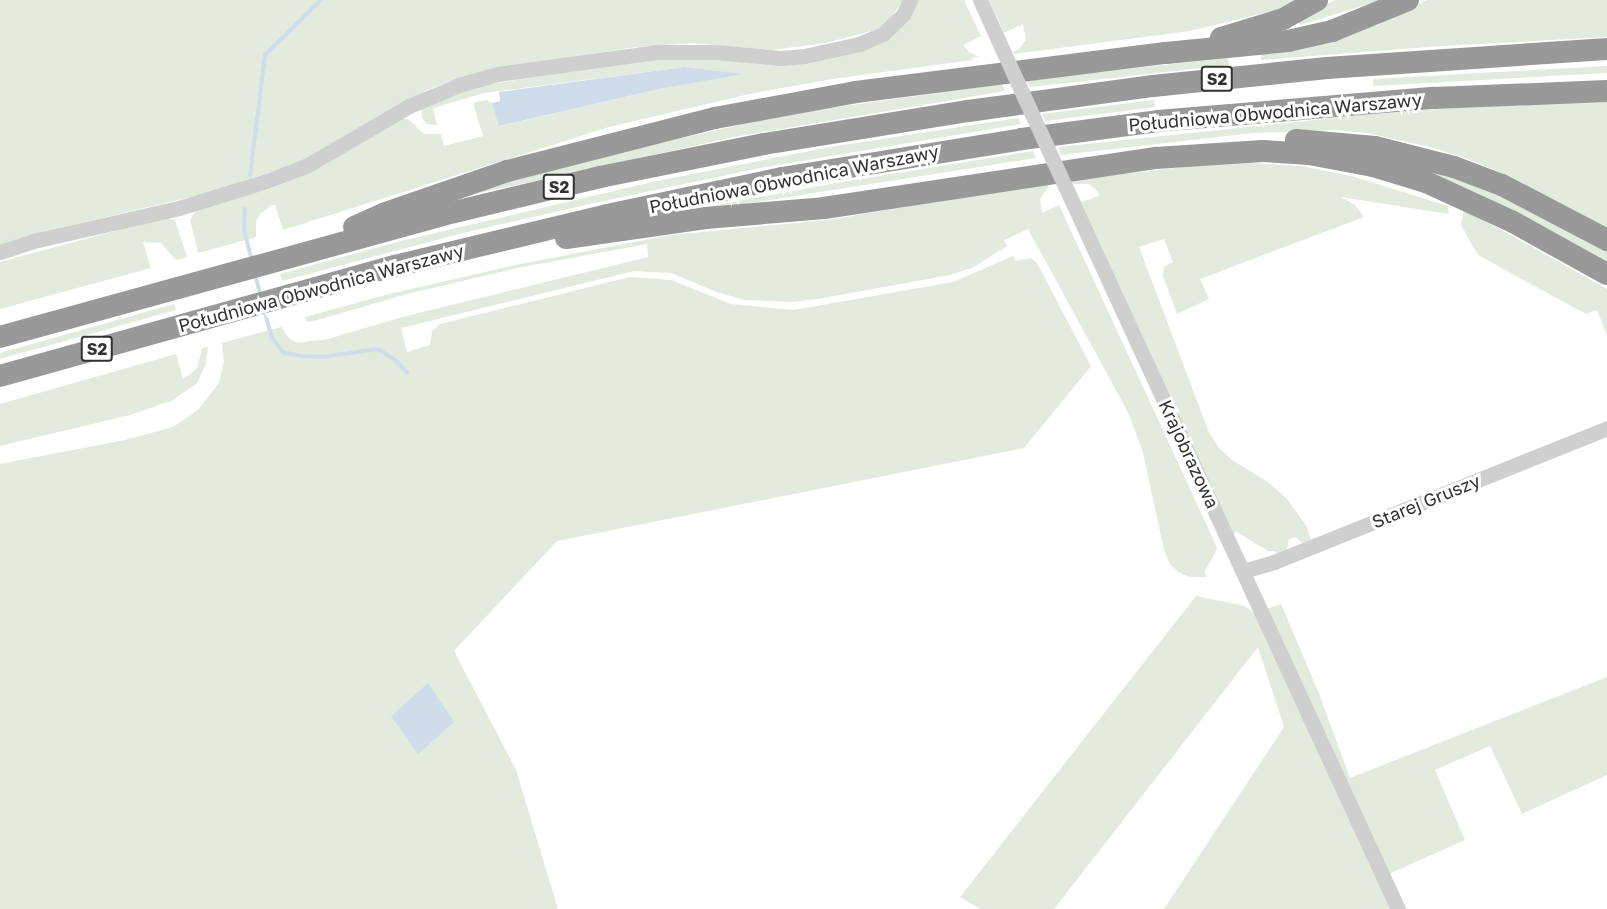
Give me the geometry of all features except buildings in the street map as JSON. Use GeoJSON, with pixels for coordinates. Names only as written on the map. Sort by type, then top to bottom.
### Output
{"type":"FeatureCollection","features":[{"type":"Feature","properties":{"kind":"highway"},"geometry":{"type":"LineString","coordinates":[[1166,53],[1283,19],[1317,0]]}},
{"type":"Feature","properties":{"kind":"highway"},"geometry":{"type":"LineString","coordinates":[[290,256],[383,214],[507,171],[680,126],[856,92],[1166,53],[1288,41],[1332,31],[1408,0]]}},
{"type":"Feature","properties":{"kind":"highway","name":"Południowa Obwodnica Warszawy"},"geometry":{"type":"LineString","coordinates":[[0,337],[263,263],[600,177],[764,144],[1063,98],[1263,74],[1607,49]]}},
{"type":"Feature","properties":{"kind":"highway","name":"Południowa Obwodnica Warszawy"},"geometry":{"type":"LineString","coordinates":[[0,376],[395,266],[607,215],[773,180],[1088,129],[1387,101],[1607,91]]}},
{"type":"Feature","properties":{"kind":"highway"},"geometry":{"type":"LineString","coordinates":[[395,266],[626,229],[865,202],[1096,165],[1183,148],[1232,142],[1305,140],[1375,147],[1454,167],[1502,185],[1607,240]]}},
{"type":"Feature","properties":{"kind":"highway"},"geometry":{"type":"LineString","coordinates":[[1096,165],[1208,153],[1263,151],[1309,154],[1373,166],[1425,182],[1471,200],[1607,274]]}},
{"type":"Feature","properties":{"kind":"street"},"geometry":{"type":"LineString","coordinates":[[0,252],[38,240],[179,208],[267,181],[309,165],[409,106],[459,85],[498,74],[657,52],[706,51],[763,57],[804,56],[859,44],[883,34],[903,15],[910,0]]}},
{"type":"Feature","properties":{"kind":"street","name":"Krajobrazowa"},"geometry":{"type":"LineString","coordinates":[[980,0],[1398,909]]}},
{"type":"Feature","properties":{"kind":"street","name":"Starej Gruszy"},"geometry":{"type":"LineString","coordinates":[[1243,571],[1274,562],[1607,428]]}},
{"type":"Feature","properties":{"kind":"shaded area"},"geometry":{"type":"Polygon","coordinates":[[[0,0],[903,0],[889,21],[875,30],[826,43],[772,50],[693,43],[636,47],[536,63],[450,81],[427,90],[315,157],[208,193],[72,225],[0,247],[0,0]]]}},
{"type":"Feature","properties":{"kind":"shaded area"},"geometry":{"type":"Polygon","coordinates":[[[918,0],[964,0],[981,36],[963,45],[969,52],[980,57],[754,93],[609,127],[283,230],[275,205],[272,205],[261,213],[256,221],[256,237],[198,253],[190,220],[198,207],[271,189],[294,179],[323,166],[396,119],[408,119],[424,134],[441,134],[444,146],[483,136],[473,103],[486,100],[492,103],[500,126],[664,88],[743,74],[684,67],[484,93],[433,108],[437,125],[427,124],[422,118],[421,108],[426,104],[479,86],[629,62],[671,58],[765,61],[885,41],[909,21],[918,0]]]}},
{"type":"Feature","properties":{"kind":"shaded area"},"geometry":{"type":"Polygon","coordinates":[[[989,0],[1295,0],[1276,10],[1190,31],[1015,54],[1013,52],[1019,49],[1026,40],[1023,24],[1004,33],[989,0]]]}},
{"type":"Feature","properties":{"kind":"shaded area"},"geometry":{"type":"Polygon","coordinates":[[[1335,0],[1382,0],[1300,25],[1297,20],[1335,0]]]}},
{"type":"Feature","properties":{"kind":"shaded area"},"geometry":{"type":"Polygon","coordinates":[[[1427,0],[1607,0],[1607,37],[1441,46],[1261,60],[1261,54],[1377,25],[1427,0]]]}},
{"type":"Feature","properties":{"kind":"shaded area"},"geometry":{"type":"Polygon","coordinates":[[[1228,58],[1229,65],[1030,87],[1026,80],[1228,58]]]}},
{"type":"Feature","properties":{"kind":"shaded area"},"geometry":{"type":"Polygon","coordinates":[[[1607,66],[1607,73],[1373,86],[1373,79],[1607,66]]]}},
{"type":"Feature","properties":{"kind":"shaded area"},"geometry":{"type":"Polygon","coordinates":[[[1002,84],[1005,91],[734,137],[475,194],[545,169],[753,122],[824,109],[1002,84]]]}},
{"type":"Feature","properties":{"kind":"shaded area"},"geometry":{"type":"Polygon","coordinates":[[[1154,100],[1155,107],[1045,121],[1042,114],[1154,100]]]}},
{"type":"Feature","properties":{"kind":"shaded area"},"geometry":{"type":"Polygon","coordinates":[[[1607,102],[1607,229],[1509,176],[1468,159],[1434,148],[1367,133],[1338,130],[1253,133],[1061,155],[1058,147],[1371,114],[1468,107],[1607,102]]]}},
{"type":"Feature","properties":{"kind":"shaded area"},"geometry":{"type":"Polygon","coordinates":[[[1018,118],[1021,124],[760,168],[594,203],[455,235],[282,281],[280,274],[397,242],[652,182],[830,147],[1018,118]]]}},
{"type":"Feature","properties":{"kind":"shaded area"},"geometry":{"type":"Polygon","coordinates":[[[1033,151],[1036,158],[712,209],[712,206],[830,184],[1033,151]]]}},
{"type":"Feature","properties":{"kind":"shaded area"},"geometry":{"type":"Polygon","coordinates":[[[1253,163],[1301,166],[1351,176],[1448,206],[1449,214],[1341,197],[1355,205],[1364,217],[1200,279],[1209,299],[1177,314],[1163,276],[1164,267],[1173,262],[1164,239],[1139,247],[1208,430],[1218,447],[1232,460],[1268,482],[1287,499],[1307,527],[1311,540],[1302,543],[1296,537],[1289,539],[1287,549],[1276,555],[1275,551],[1268,551],[1237,532],[1233,533],[1081,202],[1099,196],[1098,192],[1089,184],[1073,184],[1071,180],[1193,166],[1253,163]]]}},
{"type":"Feature","properties":{"kind":"shaded area"},"geometry":{"type":"Polygon","coordinates":[[[1430,169],[1477,184],[1607,251],[1607,263],[1434,176],[1430,169]]]}},
{"type":"Feature","properties":{"kind":"shaded area"},"geometry":{"type":"Polygon","coordinates":[[[1048,183],[1049,186],[1040,199],[1042,213],[1059,205],[1215,543],[1217,549],[1205,571],[1206,577],[1190,577],[1178,572],[1170,564],[1164,550],[1143,453],[1129,414],[1028,229],[1004,240],[1007,246],[974,267],[950,275],[823,298],[794,302],[744,300],[714,291],[671,273],[634,271],[401,328],[407,352],[430,345],[432,331],[440,324],[630,277],[671,280],[731,304],[794,310],[953,282],[1013,256],[1016,261],[1031,258],[1037,263],[1091,366],[1024,448],[557,541],[454,651],[516,770],[558,909],[0,909],[0,464],[125,440],[173,427],[198,410],[219,383],[224,361],[222,343],[281,327],[290,339],[297,343],[328,339],[406,316],[648,257],[647,244],[517,268],[407,294],[314,321],[307,322],[305,317],[389,294],[515,265],[671,235],[828,220],[1048,183]]]}},
{"type":"Feature","properties":{"kind":"shaded area"},"geometry":{"type":"Polygon","coordinates":[[[1464,209],[1607,289],[1607,336],[1597,310],[1586,314],[1478,255],[1461,225],[1464,209]]]}},
{"type":"Feature","properties":{"kind":"shaded area"},"geometry":{"type":"Polygon","coordinates":[[[163,218],[175,220],[187,257],[176,260],[161,243],[143,242],[151,268],[0,309],[0,262],[163,218]]]}},
{"type":"Feature","properties":{"kind":"shaded area"},"geometry":{"type":"Polygon","coordinates":[[[174,304],[176,310],[0,359],[0,353],[174,304]]]}},
{"type":"Feature","properties":{"kind":"shaded area"},"geometry":{"type":"Polygon","coordinates":[[[208,347],[206,364],[197,383],[173,400],[130,415],[0,446],[0,404],[176,354],[183,379],[197,369],[202,348],[208,347]]]}},
{"type":"Feature","properties":{"kind":"shaded area"},"geometry":{"type":"Polygon","coordinates":[[[1196,596],[1244,606],[1254,613],[1281,604],[1318,691],[1350,778],[1607,677],[1607,775],[1522,814],[1490,746],[1435,770],[1465,840],[1384,876],[1398,909],[1164,909],[1284,727],[1258,647],[1054,909],[980,909],[960,897],[1196,596]]]}},
{"type":"Feature","properties":{"kind":"water"},"geometry":{"type":"Polygon","coordinates":[[[684,67],[745,74],[664,88],[499,126],[492,103],[500,101],[499,92],[684,67]]]}},
{"type":"Feature","properties":{"kind":"water"},"geometry":{"type":"Polygon","coordinates":[[[428,683],[454,722],[418,754],[391,716],[428,683]]]}},
{"type":"Feature","properties":{"kind":"waterway"},"geometry":{"type":"LineString","coordinates":[[250,176],[265,55],[321,0]]}},
{"type":"Feature","properties":{"kind":"waterway"},"geometry":{"type":"LineString","coordinates":[[245,209],[244,229],[252,261]]}},
{"type":"Feature","properties":{"kind":"waterway"},"geometry":{"type":"LineString","coordinates":[[255,274],[261,296]]}},
{"type":"Feature","properties":{"kind":"waterway"},"geometry":{"type":"LineString","coordinates":[[264,309],[272,338],[283,352],[300,356],[323,357],[378,349],[395,360],[408,373]]}}]}
